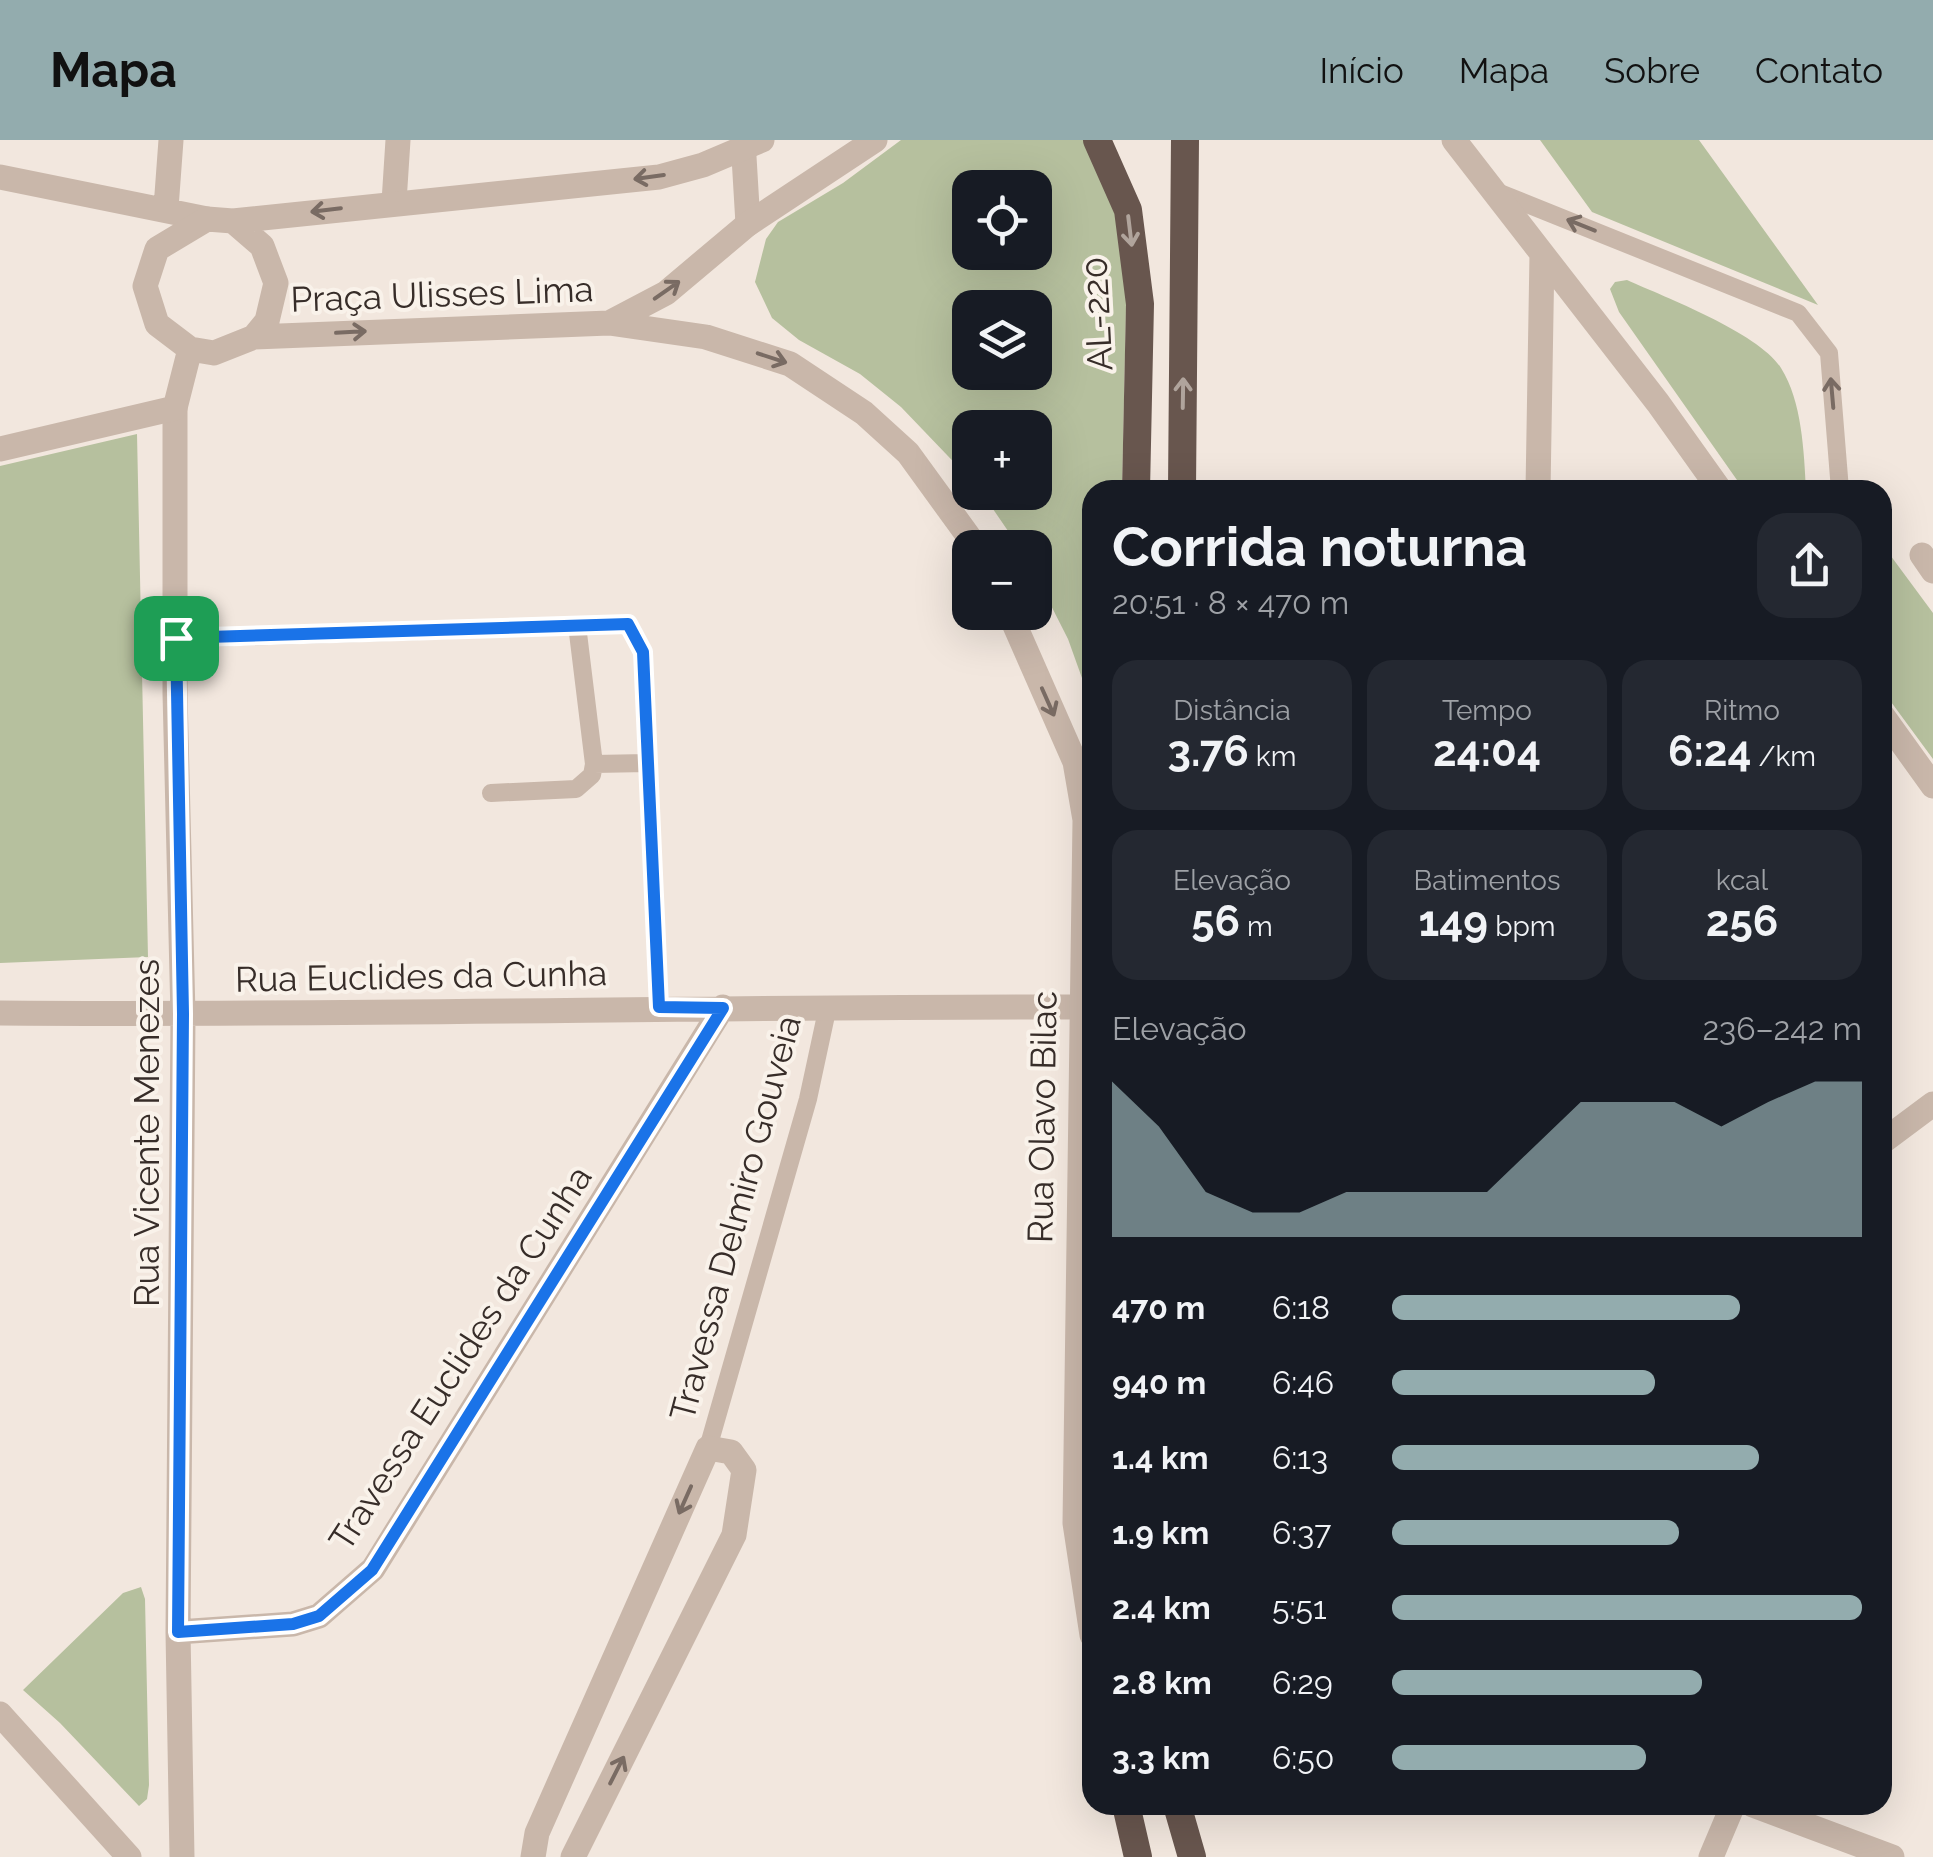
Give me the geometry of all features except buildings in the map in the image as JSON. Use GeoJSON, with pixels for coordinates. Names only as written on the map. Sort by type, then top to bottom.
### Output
{"type":"FeatureCollection","features":[{"type":"Feature","properties":{"kind":"highway","name":"AL-220"},"geometry":{"type":"LineString","coordinates":[[1097,140],[1128,210],[1140,304],[1136,480]]}},
{"type":"Feature","properties":{"kind":"highway"},"geometry":{"type":"LineString","coordinates":[[1182,480],[1185,140]]}},
{"type":"Feature","properties":{"kind":"highway"},"geometry":{"type":"LineString","coordinates":[[1128,1815],[1138,1857]]}},
{"type":"Feature","properties":{"kind":"highway"},"geometry":{"type":"LineString","coordinates":[[1180,1815],[1192,1857]]}},
{"type":"Feature","properties":{"kind":"street"},"geometry":{"type":"LineString","coordinates":[[166,208],[171,140]]}},
{"type":"Feature","properties":{"kind":"street"},"geometry":{"type":"LineString","coordinates":[[394,202],[398,140]]}},
{"type":"Feature","properties":{"kind":"street","name":"Praça Ulisses Lima"},"geometry":{"type":"LineString","coordinates":[[254,337],[609,323],[666,293],[748,224],[876,140]]}},
{"type":"Feature","properties":{"kind":"street"},"geometry":{"type":"LineString","coordinates":[[1454,140],[1712,480]]}},
{"type":"Feature","properties":{"kind":"street"},"geometry":{"type":"LineString","coordinates":[[0,177],[220,220],[262,246],[276,283],[267,321],[254,337],[214,353],[190,349],[157,324],[145,286],[158,248],[220,220],[659,177],[749,144],[748,224]]}},
{"type":"Feature","properties":{"kind":"street"},"geometry":{"type":"LineString","coordinates":[[1538,480],[1542,254]]}},
{"type":"Feature","properties":{"kind":"street"},"geometry":{"type":"LineString","coordinates":[[609,323],[706,336],[790,364],[864,413],[908,453],[964,530]]}},
{"type":"Feature","properties":{"kind":"street","name":"Rua Vicente Menezes"},"geometry":{"type":"LineString","coordinates":[[182,1857],[178,1632],[183,1014],[175,408],[190,349]]}},
{"type":"Feature","properties":{"kind":"street"},"geometry":{"type":"LineString","coordinates":[[0,448],[175,408]]}},
{"type":"Feature","properties":{"kind":"street","name":"Rua Olavo Bilac"},"geometry":{"type":"LineString","coordinates":[[1017,630],[1075,762],[1082,803]]}},
{"type":"Feature","properties":{"kind":"street"},"geometry":{"type":"LineString","coordinates":[[1892,729],[1933,786]]}},
{"type":"Feature","properties":{"kind":"street","name":"Rua Olavo Bilac"},"geometry":{"type":"LineString","coordinates":[[1082,960],[1075,1523],[1082,1570]]}},
{"type":"Feature","properties":{"kind":"street","name":"Rua Euclides da Cunha"},"geometry":{"type":"LineString","coordinates":[[0,1012],[1081,1007]]}},
{"type":"Feature","properties":{"kind":"street","name":"Travessa Euclides da Cunha"},"geometry":{"type":"LineString","coordinates":[[178,1632],[293,1624],[319,1616],[372,1570],[723,1008]]}},
{"type":"Feature","properties":{"kind":"street"},"geometry":{"type":"LineString","coordinates":[[1892,1135],[1933,1104]]}},
{"type":"Feature","properties":{"kind":"street","name":"Travessa Delmiro Gouveia"},"geometry":{"type":"LineString","coordinates":[[533,1857],[538,1833],[708,1448],[731,1452],[744,1470],[734,1535],[573,1857]]}},
{"type":"Feature","properties":{"kind":"street"},"geometry":{"type":"LineString","coordinates":[[0,1714],[129,1857]]}},
{"type":"Feature","properties":{"kind":"street"},"geometry":{"type":"LineString","coordinates":[[1126,1857],[1127,1815]]}},
{"type":"Feature","properties":{"kind":"street"},"geometry":{"type":"LineString","coordinates":[[1711,1857],[1729,1815]]}},
{"type":"Feature","properties":{"kind":"street"},"geometry":{"type":"LineString","coordinates":[[1779,1815],[1892,1857]]}},
{"type":"Feature","properties":{"kind":"lane"},"geometry":{"type":"LineString","coordinates":[[1493,190],[1798,313],[1829,353],[1839,480]]}},
{"type":"Feature","properties":{"kind":"lane"},"geometry":{"type":"LineString","coordinates":[[176,638],[628,624],[643,652],[659,1007]]}},
{"type":"Feature","properties":{"kind":"lane"},"geometry":{"type":"LineString","coordinates":[[491,793],[576,789],[592,776],[594,764],[577,625]]}},
{"type":"Feature","properties":{"kind":"lane"},"geometry":{"type":"LineString","coordinates":[[594,764],[647,763]]}},
{"type":"Feature","properties":{"kind":"lane","name":"Travessa Delmiro Gouveia"},"geometry":{"type":"LineString","coordinates":[[708,1448],[808,1099],[828,1006]]}},
{"type":"Feature","properties":{"kind":"green space"},"geometry":{"type":"Polygon","coordinates":[[[901,140],[1084,140],[1108,184],[1127,263],[1122,480],[1082,480],[1082,678],[1052,607],[1052,530],[1007,530],[994,510],[1052,510],[1052,410],[952,410],[952,460],[901,407],[860,374],[799,340],[772,318],[755,282],[766,239],[778,222],[843,183],[901,140]]]}},
{"type":"Feature","properties":{"kind":"green space"},"geometry":{"type":"Polygon","coordinates":[[[1540,140],[1699,140],[1818,305],[1592,212],[1540,140]]]}},
{"type":"Feature","properties":{"kind":"green space"},"geometry":{"type":"Polygon","coordinates":[[[1627,280],[1688,307],[1770,355],[1788,381],[1798,411],[1805,480],[1737,480],[1619,312],[1610,289],[1615,282],[1627,280]]]}},
{"type":"Feature","properties":{"kind":"green space"},"geometry":{"type":"Polygon","coordinates":[[[137,434],[148,957],[0,963],[0,466],[137,434]]]}},
{"type":"Feature","properties":{"kind":"green space"},"geometry":{"type":"Polygon","coordinates":[[[1892,558],[1933,613],[1933,759],[1892,703],[1892,558]]]}},
{"type":"Feature","properties":{"kind":"green space"},"geometry":{"type":"Polygon","coordinates":[[[141,1587],[145,1599],[149,1785],[147,1799],[139,1806],[23,1690],[123,1593],[141,1587]]]}},
{"type":"Feature","properties":{"kind":"route"},"geometry":{"type":"LineString","coordinates":[[628,624],[643,652],[659,1007],[723,1008],[372,1570],[319,1616],[293,1624],[178,1632],[183,1014],[176,638],[628,624]]}}]}
